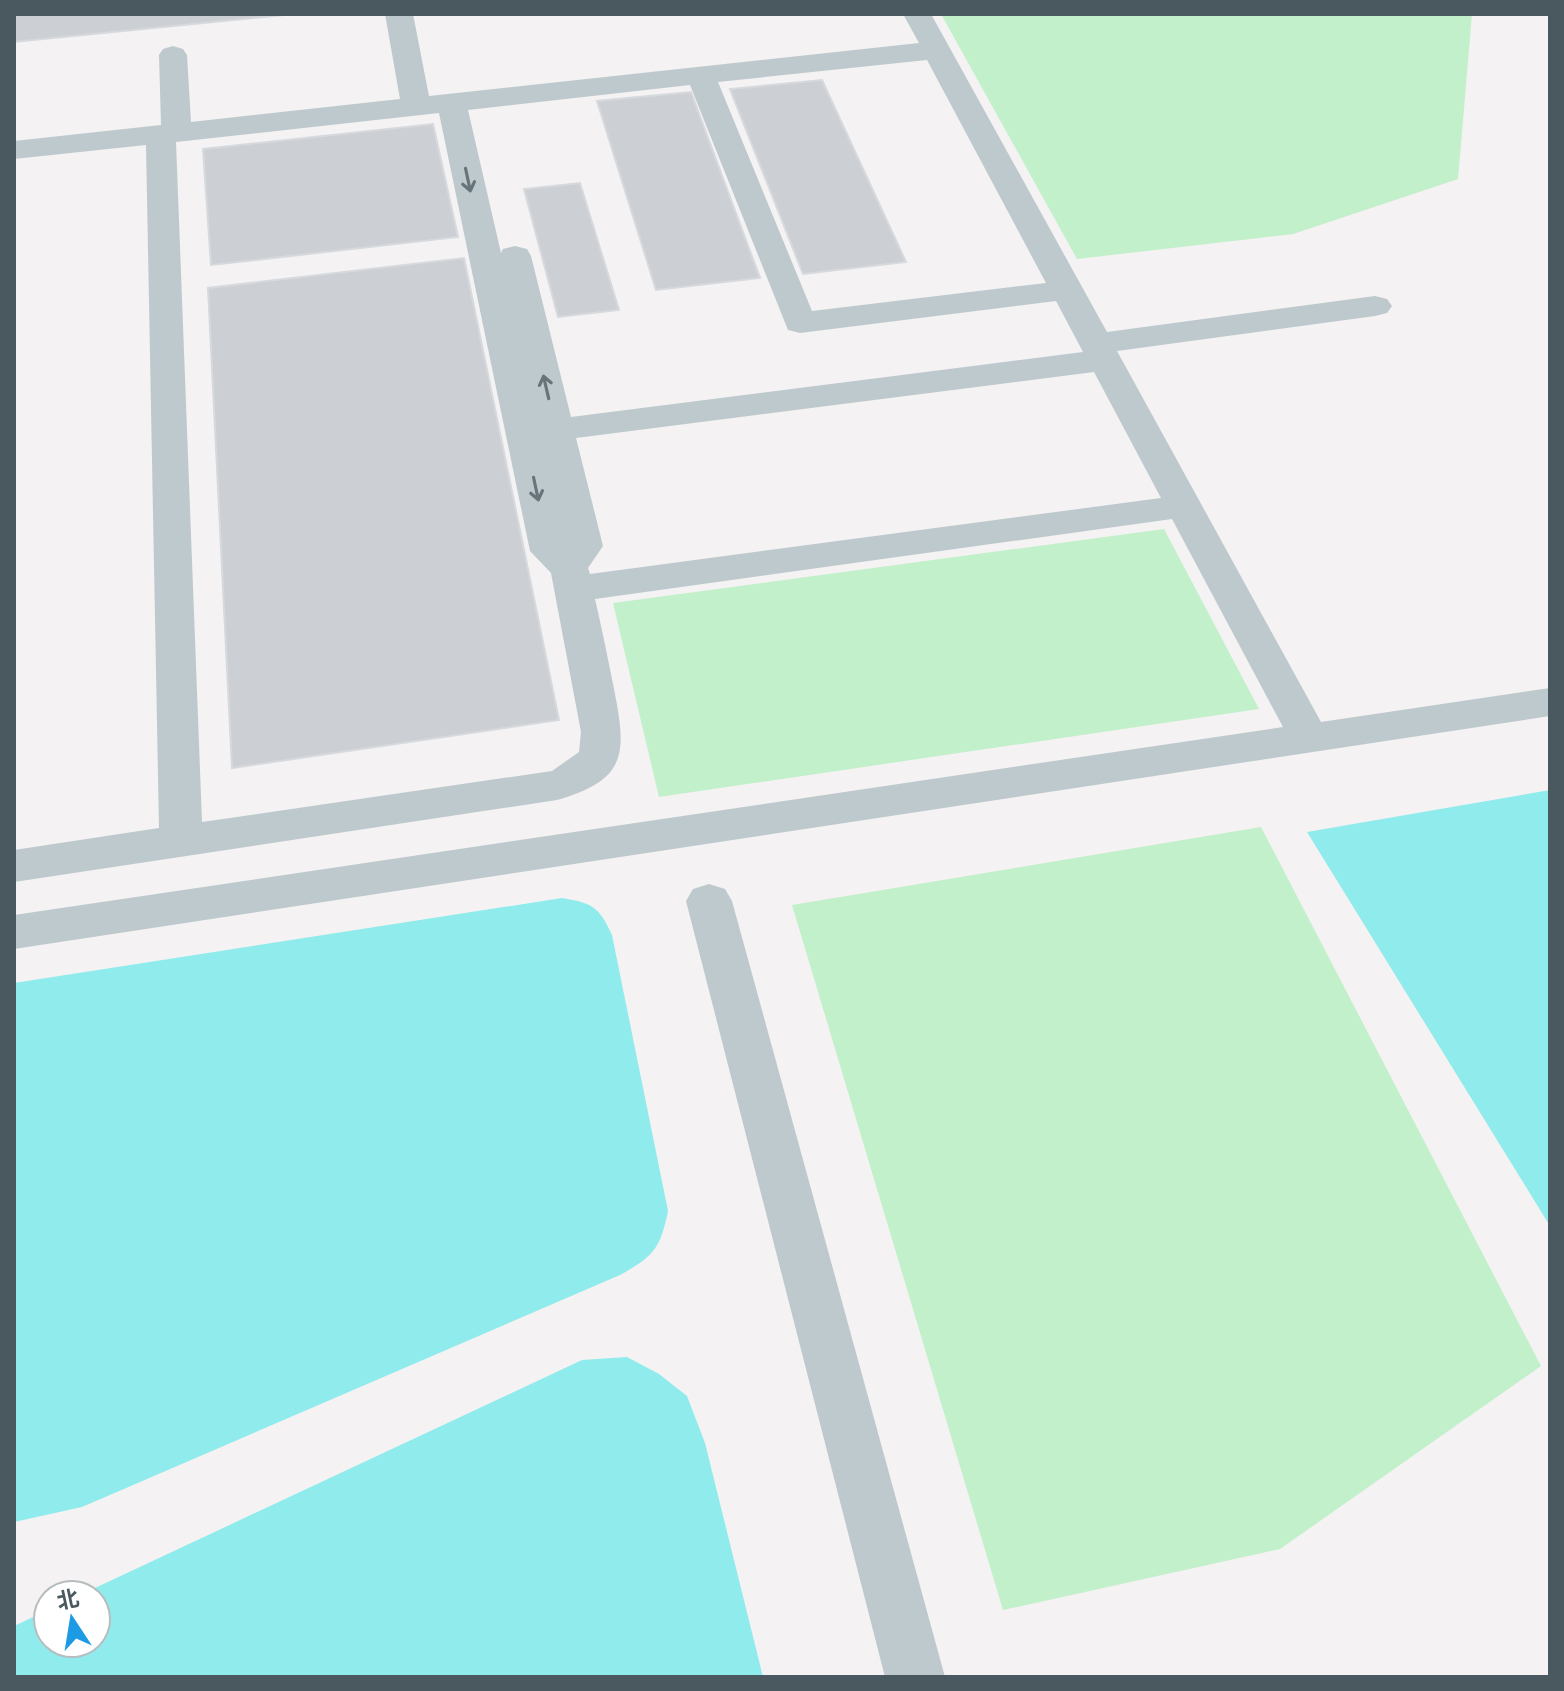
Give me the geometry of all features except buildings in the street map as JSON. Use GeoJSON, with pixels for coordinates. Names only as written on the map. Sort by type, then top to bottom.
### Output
{"type":"FeatureCollection","features":[{"type":"Feature","properties":{"kind":"lane"},"geometry":{"type":"LineString","coordinates":[[399,14],[416,108]]}},
{"type":"Feature","properties":{"kind":"lane"},"geometry":{"type":"LineString","coordinates":[[917,14],[1309,737]]}},
{"type":"Feature","properties":{"kind":"lane"},"geometry":{"type":"LineString","coordinates":[[14,150],[466,104],[937,50]]}},
{"type":"Feature","properties":{"kind":"lane"},"geometry":{"type":"LineString","coordinates":[[173,55],[169,134],[181,841]]}},
{"type":"Feature","properties":{"kind":"lane"},"geometry":{"type":"LineString","coordinates":[[701,76],[800,323],[1067,290]]}},
{"type":"Feature","properties":{"kind":"lane"},"geometry":{"type":"LineString","coordinates":[[14,866],[557,785],[580,777],[595,764],[603,748],[572,579],[549,551],[540,432],[466,104]]}},
{"type":"Feature","properties":{"kind":"lane"},"geometry":{"type":"LineString","coordinates":[[540,432],[1100,352],[1375,306]]}},
{"type":"Feature","properties":{"kind":"lane"},"geometry":{"type":"LineString","coordinates":[[572,579],[1184,506]]}},
{"type":"Feature","properties":{"kind":"lane"},"geometry":{"type":"LineString","coordinates":[[14,932],[1550,702]]}},
{"type":"Feature","properties":{"kind":"lane"},"geometry":{"type":"LineString","coordinates":[[709,901],[915,1677]]}},
{"type":"Feature","properties":{"kind":"green space"},"geometry":{"type":"Polygon","coordinates":[[[941,14],[1472,14],[1458,179],[1293,234],[1077,259],[941,14]]]}},
{"type":"Feature","properties":{"kind":"green space"},"geometry":{"type":"Polygon","coordinates":[[[1164,529],[1259,709],[659,797],[613,603],[1164,529]]]}},
{"type":"Feature","properties":{"kind":"green space"},"geometry":{"type":"Polygon","coordinates":[[[1261,827],[1541,1366],[1280,1549],[1003,1610],[792,905],[1261,827]]]}},
{"type":"Feature","properties":{"kind":"water"},"geometry":{"type":"Polygon","coordinates":[[[1550,790],[1550,1226],[1307,832],[1550,790]]]}},
{"type":"Feature","properties":{"kind":"water"},"geometry":{"type":"Polygon","coordinates":[[[562,898],[594,908],[612,935],[668,1211],[654,1250],[620,1275],[82,1507],[14,1522],[14,983],[562,898]]]}},
{"type":"Feature","properties":{"kind":"water"},"geometry":{"type":"Polygon","coordinates":[[[627,1357],[659,1374],[687,1396],[705,1443],[763,1677],[14,1677],[14,1626],[32,1618],[32,1659],[112,1659],[112,1580],[582,1360],[627,1357]]]}}]}
